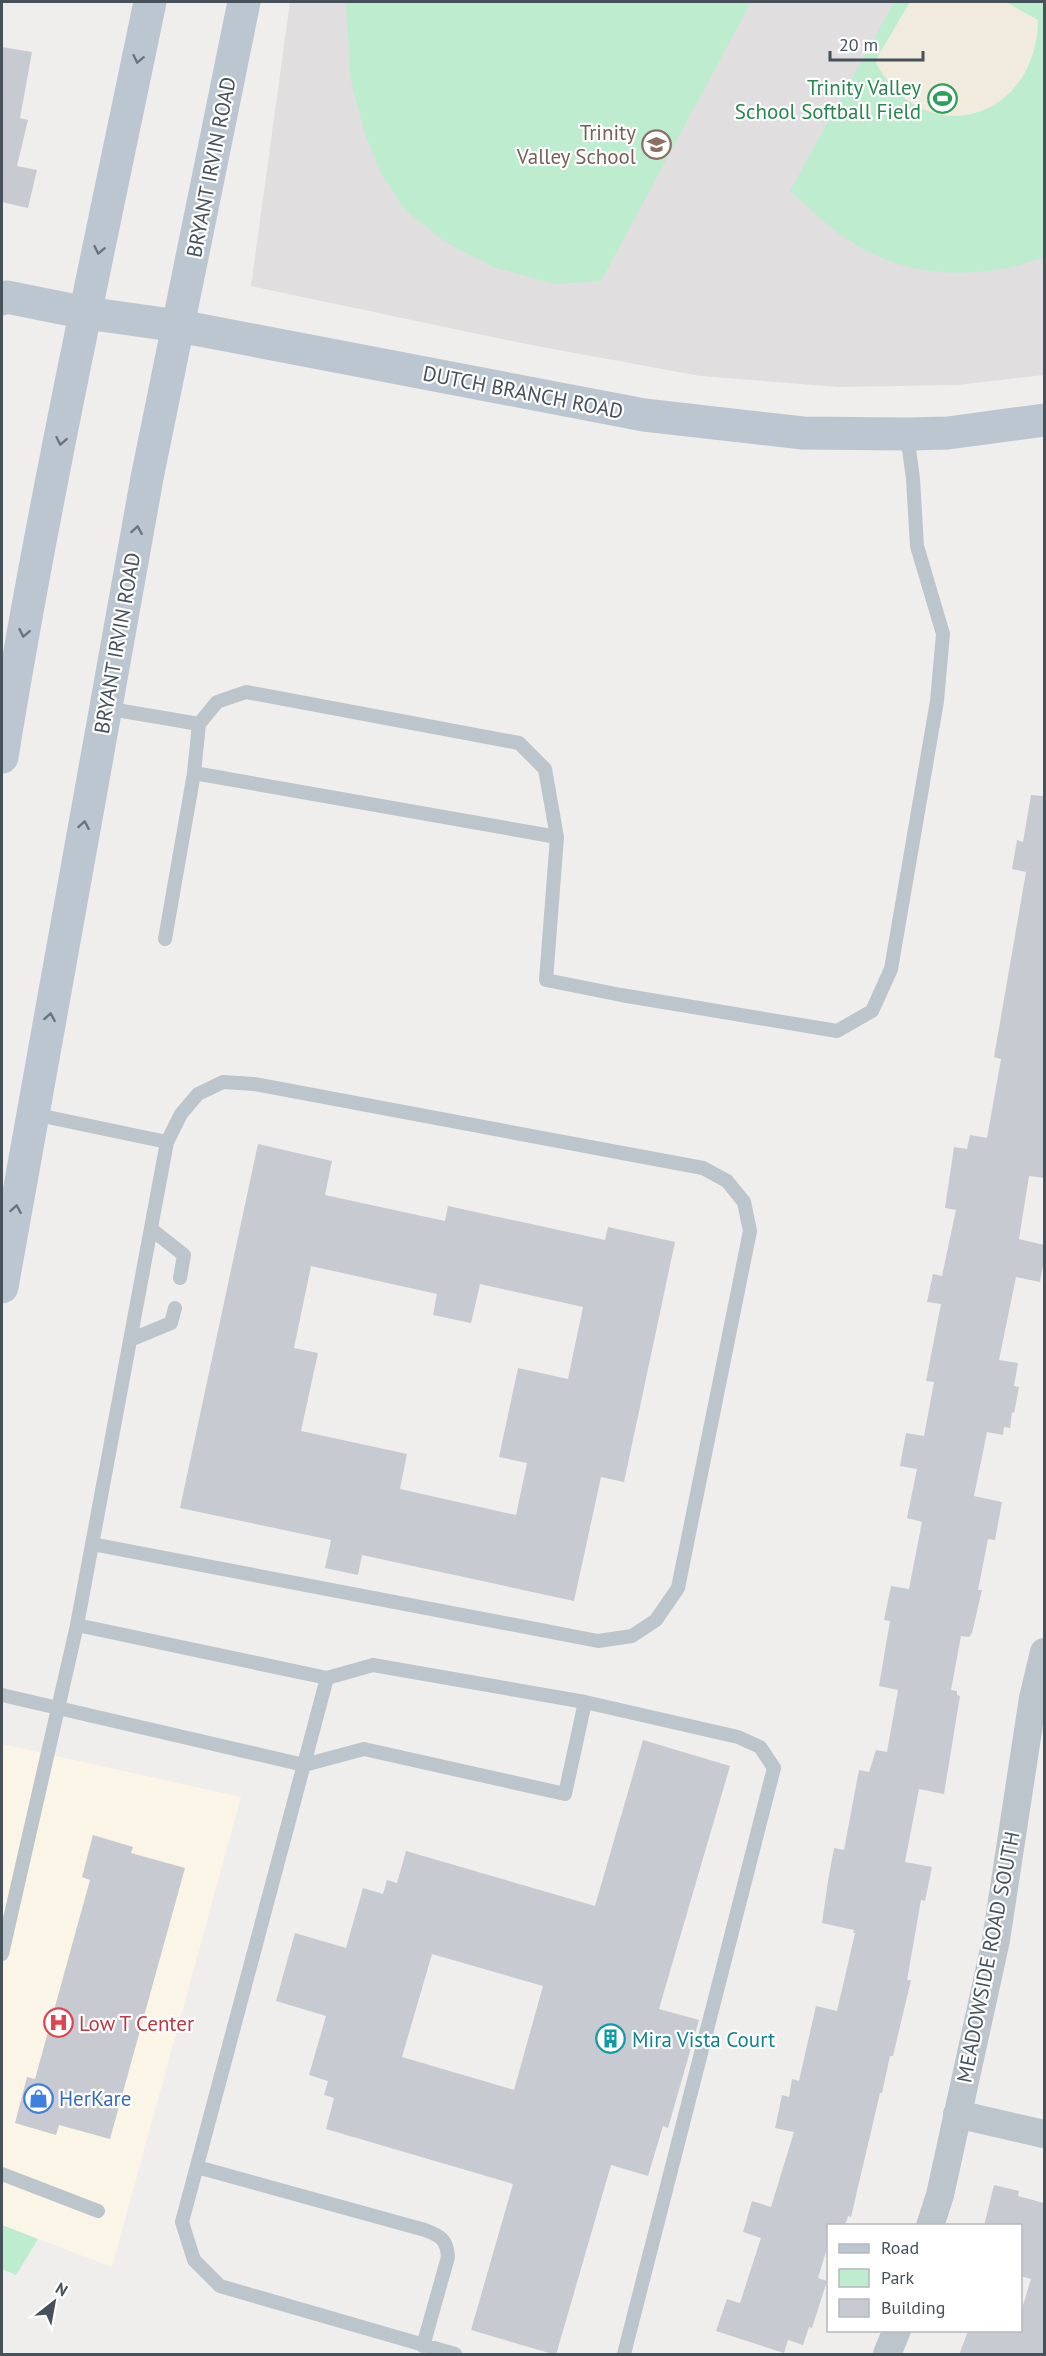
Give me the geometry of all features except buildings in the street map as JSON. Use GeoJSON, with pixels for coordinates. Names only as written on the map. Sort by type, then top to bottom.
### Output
{"type":"FeatureCollection","features":[{"type":"Feature","properties":{"kind":"main road"},"geometry":{"type":"LineString","coordinates":[[2,757],[13,686],[86,313],[150,2]]}},
{"type":"Feature","properties":{"kind":"main road","name":"BRYANT IRVIN ROAD"},"geometry":{"type":"LineString","coordinates":[[2,1287],[147,478],[244,2]]}},
{"type":"Feature","properties":{"kind":"main road","name":"DUTCH BRANCH ROAD"},"geometry":{"type":"LineString","coordinates":[[3,296],[86,313],[179,326],[644,416],[803,433],[948,433],[1044,420]]}},
{"type":"Feature","properties":{"kind":"street","name":"MEADOWSIDE ROAD SOUTH"},"geometry":{"type":"LineString","coordinates":[[931,2224],[940,2195],[996,1940],[1033,1698],[1044,1652]]}},
{"type":"Feature","properties":{"kind":"street"},"geometry":{"type":"LineString","coordinates":[[957,2114],[1044,2134]]}},
{"type":"Feature","properties":{"kind":"street"},"geometry":{"type":"LineString","coordinates":[[887,2355],[897,2332]]}},
{"type":"Feature","properties":{"kind":"lane"},"geometry":{"type":"LineString","coordinates":[[165,939],[194,773],[199,724],[217,702],[246,693],[519,743],[544,769],[557,837],[546,980],[621,995],[837,1031],[872,1011],[891,969],[938,701],[943,634],[917,546],[913,479],[907,434]]}},
{"type":"Feature","properties":{"kind":"lane"},"geometry":{"type":"LineString","coordinates":[[105,708],[199,724]]}},
{"type":"Feature","properties":{"kind":"lane"},"geometry":{"type":"LineString","coordinates":[[194,773],[557,837]]}},
{"type":"Feature","properties":{"kind":"lane"},"geometry":{"type":"LineString","coordinates":[[2,1954],[77,1625],[92,1544],[130,1340],[151,1229],[167,1142],[181,1114],[198,1094],[223,1082],[254,1084],[703,1168],[728,1181],[744,1202],[750,1231],[678,1588],[656,1620],[632,1636],[598,1641],[92,1544]]}},
{"type":"Feature","properties":{"kind":"lane"},"geometry":{"type":"LineString","coordinates":[[33,1114],[167,1142]]}},
{"type":"Feature","properties":{"kind":"lane"},"geometry":{"type":"LineString","coordinates":[[151,1229],[184,1255],[180,1278]]}},
{"type":"Feature","properties":{"kind":"lane"},"geometry":{"type":"LineString","coordinates":[[130,1340],[171,1323],[175,1308]]}},
{"type":"Feature","properties":{"kind":"lane"},"geometry":{"type":"LineString","coordinates":[[77,1625],[327,1678],[373,1665],[585,1702],[738,1737],[760,1747],[774,1768],[624,2355]]}},
{"type":"Feature","properties":{"kind":"lane"},"geometry":{"type":"LineString","coordinates":[[327,1678],[182,2222],[194,2260],[220,2286],[455,2355]]}},
{"type":"Feature","properties":{"kind":"lane"},"geometry":{"type":"LineString","coordinates":[[2,1695],[304,1765],[364,1749],[566,1794],[585,1702]]}},
{"type":"Feature","properties":{"kind":"lane"},"geometry":{"type":"LineString","coordinates":[[197,2167],[439,2235],[447,2246],[448,2257],[423,2346]]}},
{"type":"Feature","properties":{"kind":"lane"},"geometry":{"type":"LineString","coordinates":[[2,2174],[98,2211]]}},
{"type":"Feature","properties":{"kind":"shaded area","name":"Trinity Valley School"},"geometry":{"type":"Polygon","coordinates":[[[290,2],[1044,2],[1044,375],[957,385],[839,387],[700,376],[526,344],[251,286],[290,2]]]}},
{"type":"Feature","properties":{"kind":"shaded area"},"geometry":{"type":"Polygon","coordinates":[[[2,1744],[241,1797],[112,2267],[2,2225],[2,1744]]]}},
{"type":"Feature","properties":{"kind":"green space"},"geometry":{"type":"Polygon","coordinates":[[[346,2],[751,2],[601,281],[555,284],[493,267],[444,241],[405,210],[382,175],[365,134],[351,82],[346,2]]]}},
{"type":"Feature","properties":{"kind":"green space","name":"Trinity Valley School Softball Field"},"geometry":{"type":"Polygon","coordinates":[[[894,2],[1037,2],[1044,6],[1044,257],[1020,265],[970,273],[920,269],[895,263],[872,254],[842,236],[790,191],[894,2]]]}},
{"type":"Feature","properties":{"kind":"green space"},"geometry":{"type":"Polygon","coordinates":[[[2,2225],[38,2239],[16,2275],[2,2269],[2,2225]]]}},
{"type":"Feature","properties":{"kind":"sand"},"geometry":{"type":"Polygon","coordinates":[[[910,2],[1006,2],[1038,20],[1033,55],[1019,82],[999,102],[974,113],[947,116],[921,108],[896,90],[875,61],[910,2]]]}},
{"type":"Feature","properties":{"kind":"place","name":"Trinity Valley School Softball Field"},"geometry":{"type":"Point","coordinates":[942,99]}},
{"type":"Feature","properties":{"kind":"place","name":"Trinity Valley School"},"geometry":{"type":"Point","coordinates":[657,144]}},
{"type":"Feature","properties":{"kind":"place","name":"Low T Center"},"geometry":{"type":"Point","coordinates":[58,2023]}},
{"type":"Feature","properties":{"kind":"place","name":"Mira Vista Court"},"geometry":{"type":"Point","coordinates":[611,2039]}},
{"type":"Feature","properties":{"kind":"place","name":"HerKare"},"geometry":{"type":"Point","coordinates":[38,2098]}}]}
